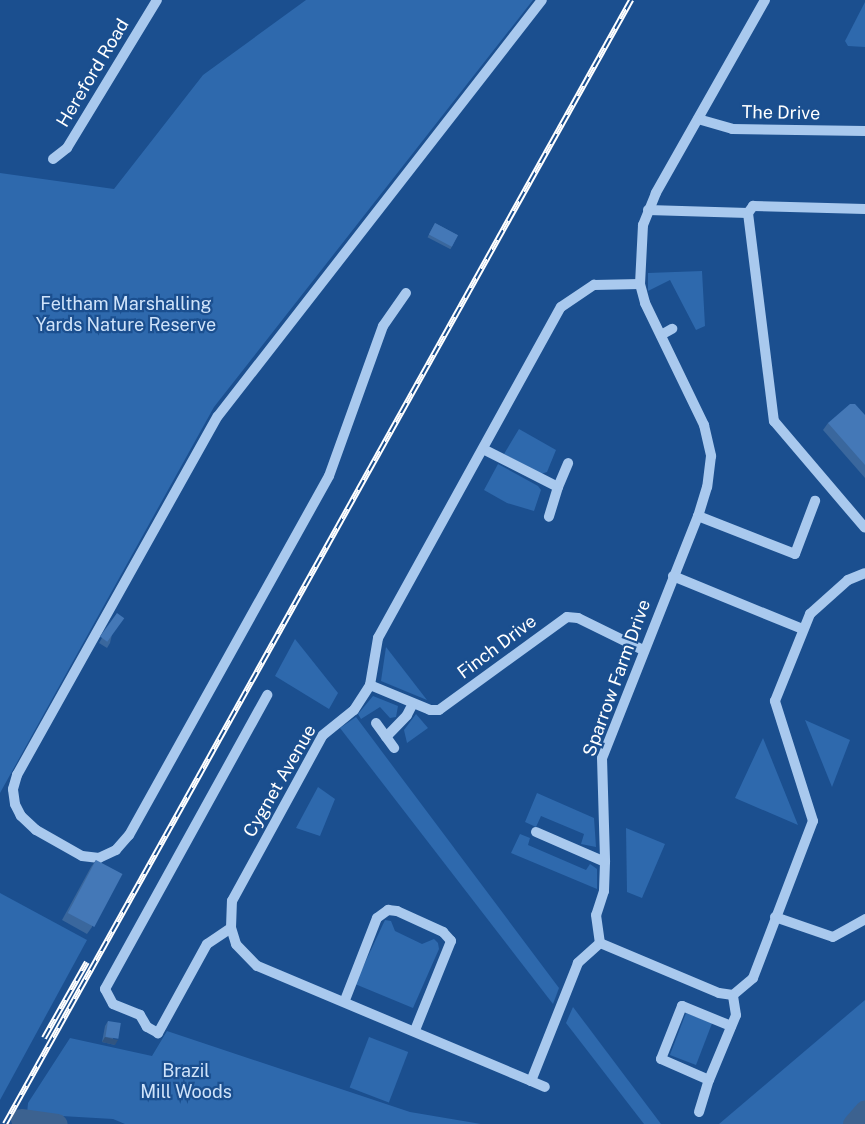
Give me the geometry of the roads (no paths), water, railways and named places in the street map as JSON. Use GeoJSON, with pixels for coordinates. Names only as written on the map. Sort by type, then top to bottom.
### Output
{"type":"FeatureCollection","features":[{"type":"Feature","properties":{"kind":"street","name":"Hereford Road"},"geometry":{"type":"LineString","coordinates":[[53,159],[68,148],[157,0]]}},
{"type":"Feature","properties":{"kind":"street"},"geometry":{"type":"LineString","coordinates":[[406,293],[383,326],[329,476],[129,835],[116,850],[99,858],[82,856],[36,830],[21,816],[15,804],[13,789],[17,775],[218,416],[542,0]]}},
{"type":"Feature","properties":{"kind":"street","name":"Sparrow Farm Drive"},"geometry":{"type":"LineString","coordinates":[[600,943],[596,915],[604,891],[602,758],[698,516],[711,456],[704,425],[661,335],[640,284],[643,225],[648,210],[765,0]]}},
{"type":"Feature","properties":{"kind":"street","name":"The Drive"},"geometry":{"type":"LineString","coordinates":[[698,119],[732,129],[865,131]]}},
{"type":"Feature","properties":{"kind":"street"},"geometry":{"type":"LineString","coordinates":[[865,209],[753,206],[748,213],[774,421],[865,528]]}},
{"type":"Feature","properties":{"kind":"street"},"geometry":{"type":"LineString","coordinates":[[648,210],[748,213]]}},
{"type":"Feature","properties":{"kind":"street","name":"Cygnet Avenue"},"geometry":{"type":"LineString","coordinates":[[231,928],[232,901],[323,735],[354,710],[370,685],[378,639],[566,300],[603,283],[640,284]]}},
{"type":"Feature","properties":{"kind":"street"},"geometry":{"type":"LineString","coordinates":[[661,335],[672,329]]}},
{"type":"Feature","properties":{"kind":"street"},"geometry":{"type":"LineString","coordinates":[[483,448],[558,487]]}},
{"type":"Feature","properties":{"kind":"street"},"geometry":{"type":"LineString","coordinates":[[549,518],[568,462]]}},
{"type":"Feature","properties":{"kind":"street"},"geometry":{"type":"LineString","coordinates":[[698,516],[795,554],[815,501]]}},
{"type":"Feature","properties":{"kind":"street"},"geometry":{"type":"LineString","coordinates":[[531,1081],[578,963],[600,943],[719,993],[733,994],[753,978],[813,820],[775,701],[802,629],[810,614],[848,580],[865,573]]}},
{"type":"Feature","properties":{"kind":"street"},"geometry":{"type":"LineString","coordinates":[[673,576],[802,629]]}},
{"type":"Feature","properties":{"kind":"street","name":"Finch Drive"},"geometry":{"type":"LineString","coordinates":[[370,685],[430,710],[447,706],[567,617],[578,618],[644,650]]}},
{"type":"Feature","properties":{"kind":"street"},"geometry":{"type":"LineString","coordinates":[[267,695],[105,989],[113,1004],[140,1015],[147,1027],[158,1033],[207,944],[231,928],[236,944],[257,966],[345,1000],[545,1087]]}},
{"type":"Feature","properties":{"kind":"street"},"geometry":{"type":"LineString","coordinates":[[386,737],[407,715],[413,703]]}},
{"type":"Feature","properties":{"kind":"street"},"geometry":{"type":"LineString","coordinates":[[376,723],[394,748]]}},
{"type":"Feature","properties":{"kind":"street"},"geometry":{"type":"LineString","coordinates":[[536,832],[605,862]]}},
{"type":"Feature","properties":{"kind":"street"},"geometry":{"type":"LineString","coordinates":[[345,1000],[377,918],[388,910],[397,911],[443,932],[451,941],[415,1030]]}},
{"type":"Feature","properties":{"kind":"street"},"geometry":{"type":"LineString","coordinates":[[775,917],[833,937],[865,919]]}},
{"type":"Feature","properties":{"kind":"street"},"geometry":{"type":"LineString","coordinates":[[699,1112],[709,1080],[736,1015],[733,994]]}},
{"type":"Feature","properties":{"kind":"street"},"geometry":{"type":"LineString","coordinates":[[709,1080],[661,1059],[682,1006],[731,1026]]}},
{"type":"Feature","properties":{"kind":"waterway"},"geometry":{"type":"LineString","coordinates":[[853,1124],[865,1110]]}},
{"type":"Feature","properties":{"kind":"waterway"},"geometry":{"type":"LineString","coordinates":[[21,1119],[57,1124]]}},
{"type":"Feature","properties":{"kind":"railway"},"geometry":{"type":"LineString","coordinates":[[5,1124],[631,0]]}},
{"type":"Feature","properties":{"kind":"railway"},"geometry":{"type":"LineString","coordinates":[[44,1038],[87,962]]}},
{"type":"Feature","properties":{"kind":"park label","name":"Feltham Marshalling Yards Nature Reserve"},"geometry":{"type":"Point","coordinates":[126,315]}},
{"type":"Feature","properties":{"kind":"park label","name":"Brazil Mill Woods"},"geometry":{"type":"Point","coordinates":[186,1082]}}]}
